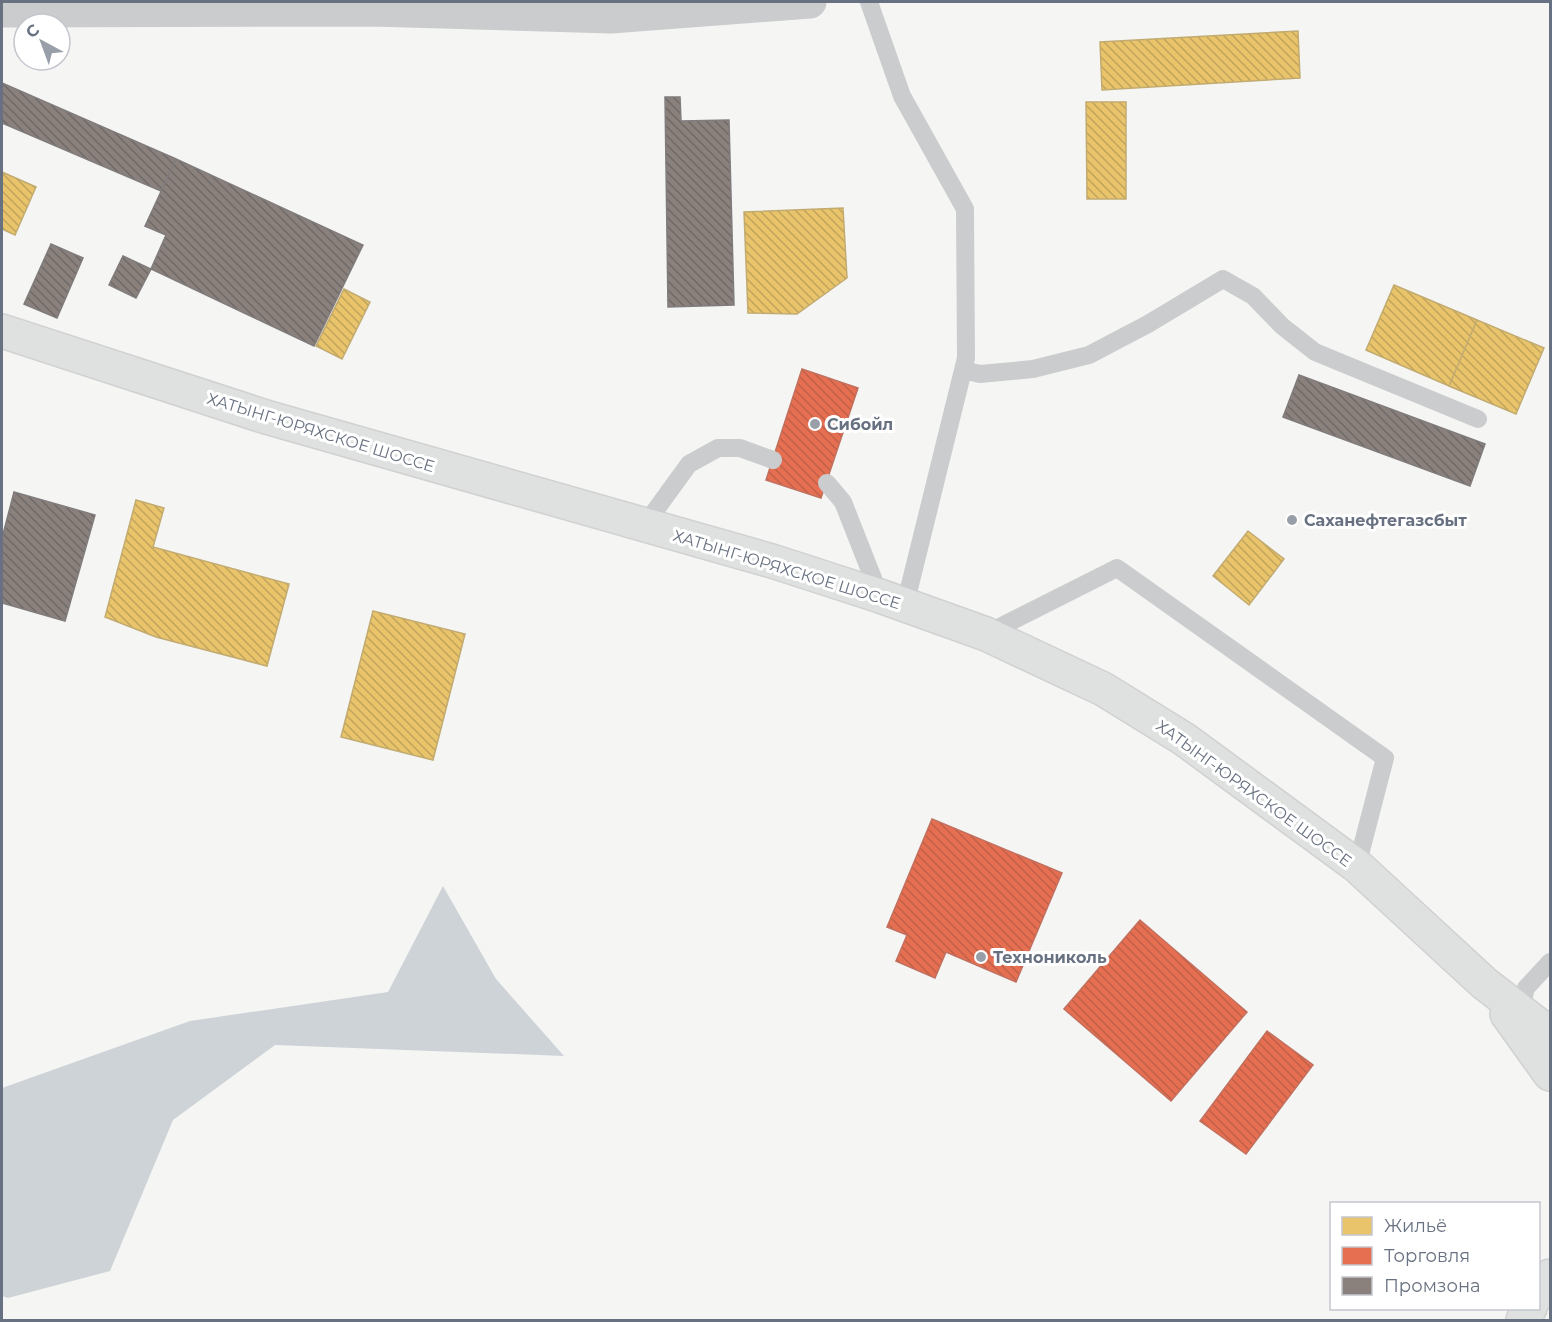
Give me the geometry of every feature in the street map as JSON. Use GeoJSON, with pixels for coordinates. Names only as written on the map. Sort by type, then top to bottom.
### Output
{"type":"FeatureCollection","features":[{"type":"Feature","properties":{"kind":"main road","name":"ХАТЫНГ-ЮРЯХСКОЕ ШОССЕ"},"geometry":{"type":"LineString","coordinates":[[2,331],[266,417],[772,561],[892,600],[986,634],[1103,689],[1184,739],[1357,866],[1484,984],[1551,1034]]}},
{"type":"Feature","properties":{"kind":"main road","name":"ХАТЫНГ-ЮРЯХСКОЕ ШОССЕ"},"geometry":{"type":"LineString","coordinates":[[1484,984],[1551,1074]]}},
{"type":"Feature","properties":{"kind":"main road"},"geometry":{"type":"LineString","coordinates":[[1540,1293],[1551,1276]]}},
{"type":"Feature","properties":{"kind":"street"},"geometry":{"type":"LineString","coordinates":[[2,11],[414,6],[611,17],[810,2]]}},
{"type":"Feature","properties":{"kind":"lane"},"geometry":{"type":"LineString","coordinates":[[869,2],[902,96],[965,209],[966,358],[892,600]]}},
{"type":"Feature","properties":{"kind":"lane"},"geometry":{"type":"LineString","coordinates":[[963,370],[980,374],[1033,369],[1089,354],[1148,324],[1223,279],[1253,296],[1282,327],[1315,352],[1478,419]]}},
{"type":"Feature","properties":{"kind":"lane"},"geometry":{"type":"LineString","coordinates":[[644,526],[689,464],[718,448],[740,448],[772,460]]}},
{"type":"Feature","properties":{"kind":"lane"},"geometry":{"type":"LineString","coordinates":[[826,483],[843,502],[892,600]]}},
{"type":"Feature","properties":{"kind":"lane"},"geometry":{"type":"LineString","coordinates":[[986,634],[1117,568],[1385,758],[1357,866]]}},
{"type":"Feature","properties":{"kind":"lane"},"geometry":{"type":"LineString","coordinates":[[1520,1011],[1526,988],[1551,962]]}},
{"type":"Feature","properties":{"kind":"shaded area"},"geometry":{"type":"Polygon","coordinates":[[[443,886],[496,979],[564,1056],[275,1045],[173,1120],[110,1271],[8,1298],[2,1296],[2,1088],[190,1021],[388,992],[443,886]]]}},
{"type":"Feature","properties":{"kind":"building: Жильё"},"geometry":{"type":"Polygon","coordinates":[[[1298,31],[1300,78],[1102,90],[1100,42],[1298,31]]]}},
{"type":"Feature","properties":{"kind":"building: Жильё"},"geometry":{"type":"Polygon","coordinates":[[[1086,102],[1126,102],[1126,199],[1087,199],[1086,102]]]}},
{"type":"Feature","properties":{"kind":"building: Жильё"},"geometry":{"type":"Polygon","coordinates":[[[2,172],[36,187],[15,235],[2,229],[2,172]]]}},
{"type":"Feature","properties":{"kind":"building: Жильё"},"geometry":{"type":"Polygon","coordinates":[[[843,208],[847,278],[797,314],[748,313],[744,212],[843,208]]]}},
{"type":"Feature","properties":{"kind":"building: Жильё"},"geometry":{"type":"Polygon","coordinates":[[[1394,285],[1477,320],[1449,386],[1366,350],[1394,285]]]}},
{"type":"Feature","properties":{"kind":"building: Жильё"},"geometry":{"type":"Polygon","coordinates":[[[344,289],[370,302],[342,359],[316,346],[344,289]]]}},
{"type":"Feature","properties":{"kind":"building: Жильё"},"geometry":{"type":"Polygon","coordinates":[[[1477,320],[1544,348],[1516,414],[1449,386],[1477,320]]]}},
{"type":"Feature","properties":{"kind":"building: Жильё"},"geometry":{"type":"Polygon","coordinates":[[[136,500],[164,508],[153,547],[289,584],[267,666],[156,637],[105,617],[136,500]]]}},
{"type":"Feature","properties":{"kind":"building: Жильё"},"geometry":{"type":"Polygon","coordinates":[[[1248,531],[1284,559],[1249,605],[1213,576],[1248,531]]]}},
{"type":"Feature","properties":{"kind":"building: Жильё"},"geometry":{"type":"Polygon","coordinates":[[[373,611],[465,634],[433,760],[341,737],[373,611]]]}},
{"type":"Feature","properties":{"kind":"building: Торговля","name":"Сибойл"},"geometry":{"type":"Polygon","coordinates":[[[802,369],[858,388],[821,498],[766,480],[802,369]]]}},
{"type":"Feature","properties":{"kind":"building: Торговля"},"geometry":{"type":"Polygon","coordinates":[[[932,819],[1062,873],[1016,982],[946,952],[935,978],[896,961],[907,935],[887,927],[932,819]]]}},
{"type":"Feature","properties":{"kind":"building: Торговля"},"geometry":{"type":"Polygon","coordinates":[[[1140,920],[1247,1012],[1171,1101],[1064,1009],[1140,920]]]}},
{"type":"Feature","properties":{"kind":"building: Торговля"},"geometry":{"type":"Polygon","coordinates":[[[1267,1031],[1313,1065],[1246,1154],[1200,1121],[1267,1031]]]}},
{"type":"Feature","properties":{"kind":"building: Промзона"},"geometry":{"type":"Polygon","coordinates":[[[2,83],[176,159],[161,191],[2,123],[2,83]]]}},
{"type":"Feature","properties":{"kind":"building: Промзона"},"geometry":{"type":"Polygon","coordinates":[[[665,97],[680,97],[681,121],[729,120],[734,305],[668,307],[665,97]]]}},
{"type":"Feature","properties":{"kind":"building: Промзона"},"geometry":{"type":"Polygon","coordinates":[[[176,159],[363,245],[314,346],[151,269],[166,235],[145,226],[176,159]]]}},
{"type":"Feature","properties":{"kind":"building: Промзона"},"geometry":{"type":"Polygon","coordinates":[[[51,244],[83,258],[57,318],[24,304],[51,244]]]}},
{"type":"Feature","properties":{"kind":"building: Промзона"},"geometry":{"type":"Polygon","coordinates":[[[123,256],[151,269],[136,298],[109,285],[123,256]]]}},
{"type":"Feature","properties":{"kind":"building: Промзона"},"geometry":{"type":"Polygon","coordinates":[[[1299,375],[1485,444],[1470,486],[1283,417],[1299,375]]]}},
{"type":"Feature","properties":{"kind":"building: Промзона"},"geometry":{"type":"Polygon","coordinates":[[[14,492],[95,515],[65,621],[2,603],[2,538],[14,492]]]}},
{"type":"Feature","properties":{"kind":"place","name":"Сибойл"},"geometry":{"type":"Point","coordinates":[815,424]}},
{"type":"Feature","properties":{"kind":"place","name":"Саханефтегазсбыт"},"geometry":{"type":"Point","coordinates":[1292,520]}},
{"type":"Feature","properties":{"kind":"place","name":"Технониколь"},"geometry":{"type":"Point","coordinates":[981,957]}}]}
